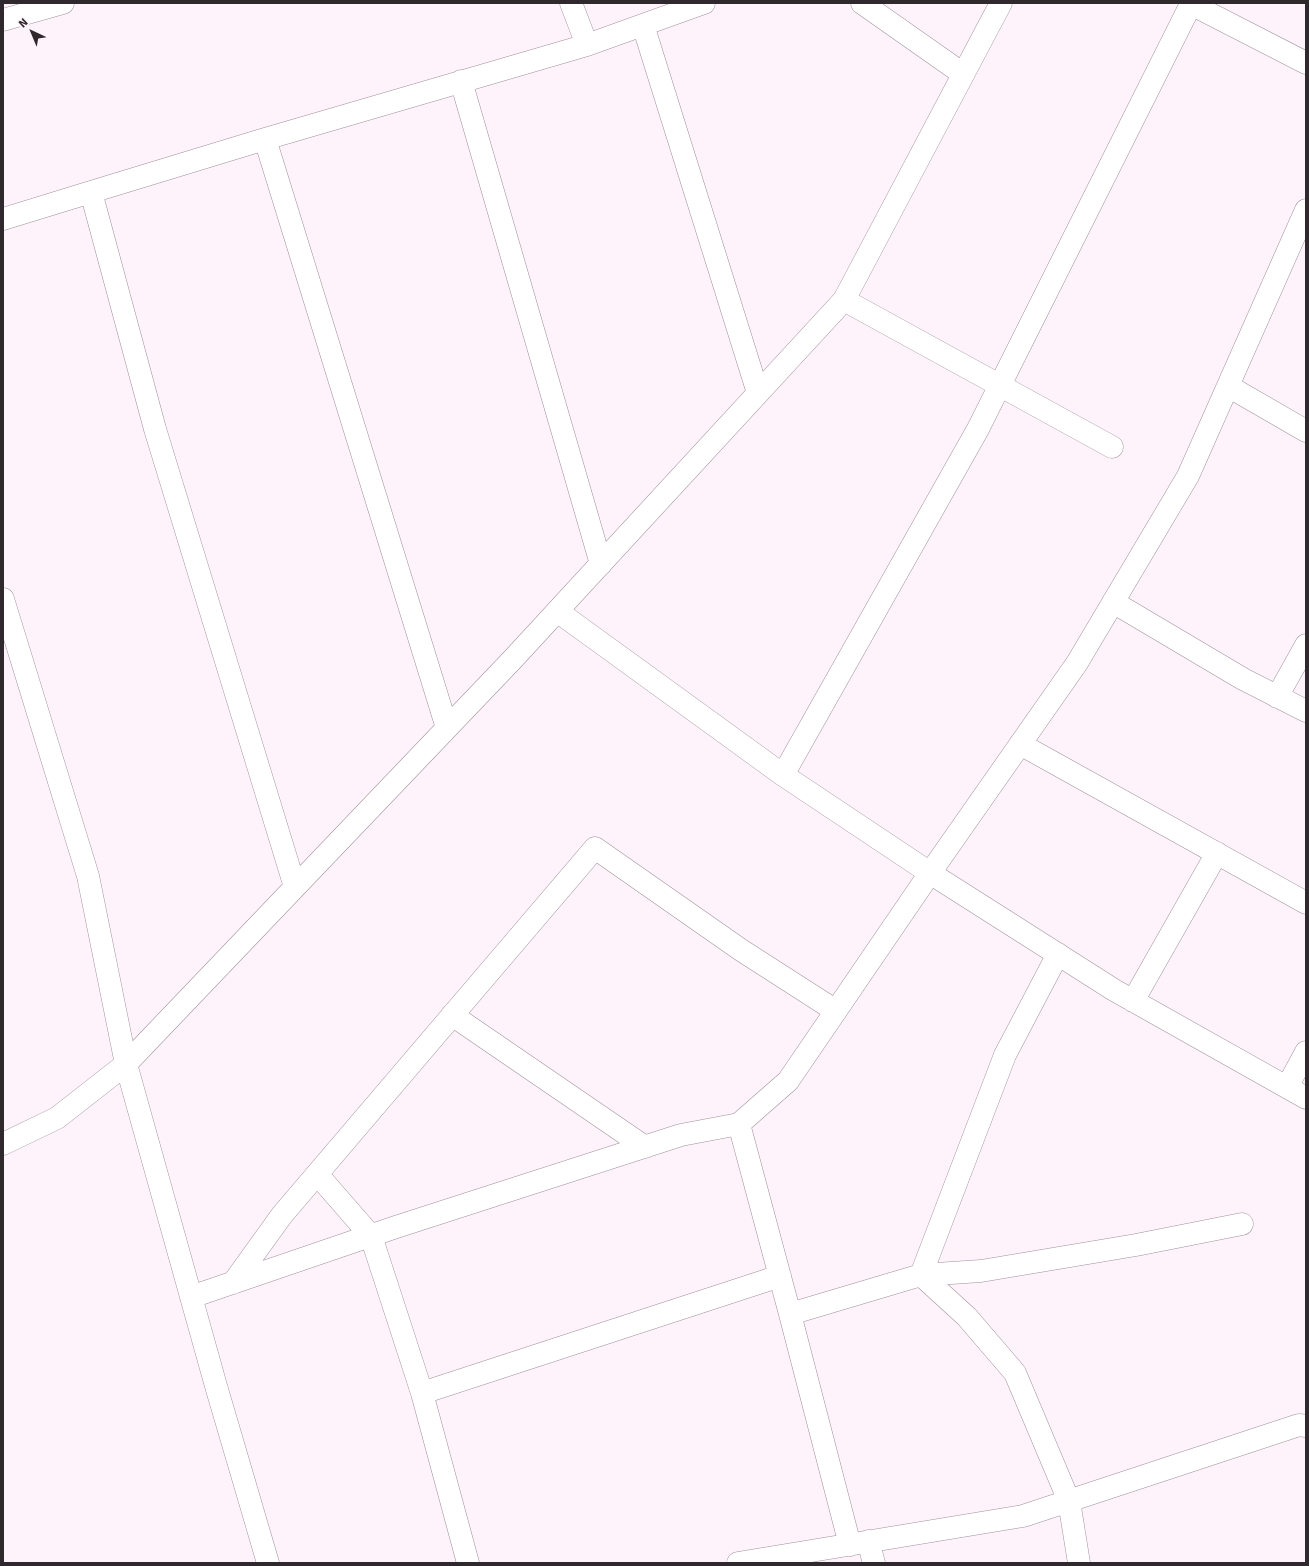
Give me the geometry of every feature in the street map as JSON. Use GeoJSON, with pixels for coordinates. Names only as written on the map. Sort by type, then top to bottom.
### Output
{"type":"FeatureCollection","features":[{"type":"Feature","properties":{"kind":"street"},"geometry":{"type":"LineString","coordinates":[[3,20],[63,3]]}},
{"type":"Feature","properties":{"kind":"street"},"geometry":{"type":"LineString","coordinates":[[572,3],[587,45]]}},
{"type":"Feature","properties":{"kind":"street"},"geometry":{"type":"LineString","coordinates":[[3,219],[265,139],[587,45],[704,3]]}},
{"type":"Feature","properties":{"kind":"street"},"geometry":{"type":"LineString","coordinates":[[862,3],[963,74]]}},
{"type":"Feature","properties":{"kind":"street"},"geometry":{"type":"LineString","coordinates":[[3,1144],[57,1118],[126,1064],[557,611],[844,300],[1001,3]]}},
{"type":"Feature","properties":{"kind":"street"},"geometry":{"type":"LineString","coordinates":[[783,775],[978,429],[1191,4],[1306,63]]}},
{"type":"Feature","properties":{"kind":"street"},"geometry":{"type":"LineString","coordinates":[[643,25],[758,393]]}},
{"type":"Feature","properties":{"kind":"street"},"geometry":{"type":"LineString","coordinates":[[461,81],[601,564]]}},
{"type":"Feature","properties":{"kind":"street"},"geometry":{"type":"LineString","coordinates":[[265,139],[447,728]]}},
{"type":"Feature","properties":{"kind":"street"},"geometry":{"type":"LineString","coordinates":[[91,192],[155,429],[295,887]]}},
{"type":"Feature","properties":{"kind":"street"},"geometry":{"type":"LineString","coordinates":[[191,1297],[371,1236],[681,1135],[739,1124],[788,1081],[930,873],[1077,663],[1188,476],[1228,386],[1300,240],[1306,210]]}},
{"type":"Feature","properties":{"kind":"street"},"geometry":{"type":"LineString","coordinates":[[844,300],[1112,446]]}},
{"type":"Feature","properties":{"kind":"street"},"geometry":{"type":"LineString","coordinates":[[1228,386],[1306,431]]}},
{"type":"Feature","properties":{"kind":"street"},"geometry":{"type":"LineString","coordinates":[[3,599],[88,876],[126,1064],[191,1297],[268,1563]]}},
{"type":"Feature","properties":{"kind":"street"},"geometry":{"type":"LineString","coordinates":[[1113,602],[1243,679],[1306,711]]}},
{"type":"Feature","properties":{"kind":"street"},"geometry":{"type":"LineString","coordinates":[[557,611],[783,775],[930,873],[1133,1001],[1306,1098]]}},
{"type":"Feature","properties":{"kind":"street"},"geometry":{"type":"LineString","coordinates":[[1277,697],[1306,645]]}},
{"type":"Feature","properties":{"kind":"street"},"geometry":{"type":"LineString","coordinates":[[1020,744],[1306,903]]}},
{"type":"Feature","properties":{"kind":"street"},"geometry":{"type":"LineString","coordinates":[[233,1283],[282,1215],[595,848],[741,950],[836,1011]]}},
{"type":"Feature","properties":{"kind":"street"},"geometry":{"type":"LineString","coordinates":[[1133,1001],[1217,853]]}},
{"type":"Feature","properties":{"kind":"street"},"geometry":{"type":"LineString","coordinates":[[921,1275],[1005,1054],[1058,954]]}},
{"type":"Feature","properties":{"kind":"street"},"geometry":{"type":"LineString","coordinates":[[452,1015],[645,1147]]}},
{"type":"Feature","properties":{"kind":"street"},"geometry":{"type":"LineString","coordinates":[[1287,1087],[1306,1052]]}},
{"type":"Feature","properties":{"kind":"street"},"geometry":{"type":"LineString","coordinates":[[739,1124],[790,1314],[859,1543],[874,1563]]}},
{"type":"Feature","properties":{"kind":"street"},"geometry":{"type":"LineString","coordinates":[[317,1174],[371,1236],[422,1392],[468,1563]]}},
{"type":"Feature","properties":{"kind":"street"},"geometry":{"type":"LineString","coordinates":[[790,1314],[921,1275],[981,1271],[1136,1245],[1242,1224]]}},
{"type":"Feature","properties":{"kind":"street"},"geometry":{"type":"LineString","coordinates":[[921,1275],[967,1317],[1015,1373],[1069,1501],[1079,1563]]}},
{"type":"Feature","properties":{"kind":"street"},"geometry":{"type":"LineString","coordinates":[[422,1392],[780,1276]]}},
{"type":"Feature","properties":{"kind":"street"},"geometry":{"type":"LineString","coordinates":[[738,1563],[1023,1516],[1299,1426],[1306,1426]]}}]}
